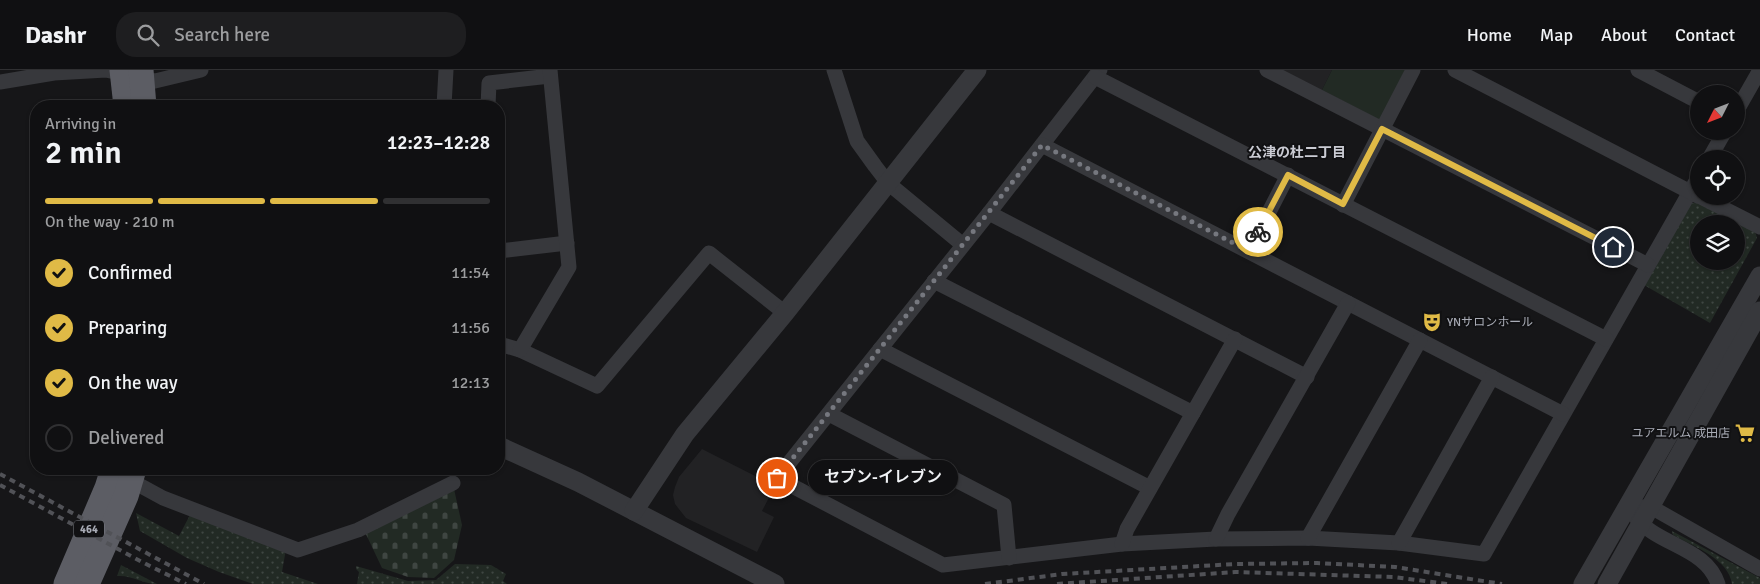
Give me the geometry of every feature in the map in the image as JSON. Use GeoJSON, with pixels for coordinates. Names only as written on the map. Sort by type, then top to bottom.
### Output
{"type":"FeatureCollection","features":[{"type":"Feature","properties":{"kind":"highway"},"geometry":{"type":"LineString","coordinates":[[127,100],[132,73]]}},
{"type":"Feature","properties":{"kind":"highway"},"geometry":{"type":"LineString","coordinates":[[132,73],[142,100]]}},
{"type":"Feature","properties":{"kind":"highway","name":"464"},"geometry":{"type":"LineString","coordinates":[[78,579],[122,480]]}},
{"type":"Feature","properties":{"kind":"street"},"geometry":{"type":"LineString","coordinates":[[0,82],[54,72],[106,70],[132,73],[155,81],[201,70]]}},
{"type":"Feature","properties":{"kind":"street"},"geometry":{"type":"LineString","coordinates":[[444,100],[446,70]]}},
{"type":"Feature","properties":{"kind":"street"},"geometry":{"type":"LineString","coordinates":[[834,70],[857,141],[888,183],[963,244]]}},
{"type":"Feature","properties":{"kind":"street"},"geometry":{"type":"LineString","coordinates":[[634,511],[684,434],[785,313],[977,70]]}},
{"type":"Feature","properties":{"kind":"street"},"geometry":{"type":"LineString","coordinates":[[1267,70],[1648,265]]}},
{"type":"Feature","properties":{"kind":"street"},"geometry":{"type":"LineString","coordinates":[[1343,204],[1413,70]]}},
{"type":"Feature","properties":{"kind":"street"},"geometry":{"type":"LineString","coordinates":[[1455,70],[1690,192]]}},
{"type":"Feature","properties":{"kind":"street"},"geometry":{"type":"LineString","coordinates":[[1638,70],[1690,97]]}},
{"type":"Feature","properties":{"kind":"street"},"geometry":{"type":"LineString","coordinates":[[1745,96],[1760,70]]}},
{"type":"Feature","properties":{"kind":"street"},"geometry":{"type":"LineString","coordinates":[[488,100],[489,83],[550,73],[569,267],[520,350]]}},
{"type":"Feature","properties":{"kind":"street"},"geometry":{"type":"LineString","coordinates":[[1606,339],[1343,204],[1097,74],[989,213],[777,478],[943,565],[1122,544],[1216,539],[1308,538],[1399,542],[1484,554],[1648,265],[1690,204]]}},
{"type":"Feature","properties":{"kind":"street"},"geometry":{"type":"LineString","coordinates":[[1042,145],[1563,414]]}},
{"type":"Feature","properties":{"kind":"street"},"geometry":{"type":"LineString","coordinates":[[1249,251],[1288,175]]}},
{"type":"Feature","properties":{"kind":"street"},"geometry":{"type":"LineString","coordinates":[[1716,205],[1760,227]]}},
{"type":"Feature","properties":{"kind":"street"},"geometry":{"type":"LineString","coordinates":[[989,213],[1307,377]]}},
{"type":"Feature","properties":{"kind":"street"},"geometry":{"type":"LineString","coordinates":[[505,250],[567,243]]}},
{"type":"Feature","properties":{"kind":"street"},"geometry":{"type":"LineString","coordinates":[[505,346],[520,350],[597,386],[709,253],[785,313]]}},
{"type":"Feature","properties":{"kind":"street"},"geometry":{"type":"LineString","coordinates":[[1583,584],[1760,276]]}},
{"type":"Feature","properties":{"kind":"street"},"geometry":{"type":"LineString","coordinates":[[934,281],[1193,413]]}},
{"type":"Feature","properties":{"kind":"street"},"geometry":{"type":"LineString","coordinates":[[1216,539],[1228,514],[1348,302]]}},
{"type":"Feature","properties":{"kind":"street"},"geometry":{"type":"LineString","coordinates":[[1607,584],[1760,311]]}},
{"type":"Feature","properties":{"kind":"street"},"geometry":{"type":"LineString","coordinates":[[1122,544],[1127,528],[1235,339]]}},
{"type":"Feature","properties":{"kind":"street"},"geometry":{"type":"LineString","coordinates":[[1308,538],[1420,340]]}},
{"type":"Feature","properties":{"kind":"street"},"geometry":{"type":"LineString","coordinates":[[880,349],[1150,488]]}},
{"type":"Feature","properties":{"kind":"street"},"geometry":{"type":"LineString","coordinates":[[1399,542],[1492,377]]}},
{"type":"Feature","properties":{"kind":"street"},"geometry":{"type":"LineString","coordinates":[[829,414],[1004,505],[1009,558]]}},
{"type":"Feature","properties":{"kind":"street"},"geometry":{"type":"LineString","coordinates":[[505,449],[578,482],[775,584]]}},
{"type":"Feature","properties":{"kind":"street"},"geometry":{"type":"LineString","coordinates":[[122,480],[163,498],[298,550],[358,530],[453,483]]}},
{"type":"Feature","properties":{"kind":"street"},"geometry":{"type":"LineString","coordinates":[[1628,506],[1651,507],[1760,569]]}},
{"type":"Feature","properties":{"kind":"street"},"geometry":{"type":"LineString","coordinates":[[1628,506],[1641,525],[1699,558],[1714,573],[1718,584]]}},
{"type":"Feature","properties":{"kind":"shaded area"},"geometry":{"type":"Polygon","coordinates":[[[1283,70],[1332,70],[1322,90],[1283,70]]]}},
{"type":"Feature","properties":{"kind":"shaded area"},"geometry":{"type":"Polygon","coordinates":[[[702,449],[775,486],[762,511],[774,517],[757,552],[686,518],[675,504],[673,495],[679,477],[702,449]]]}},
{"type":"Feature","properties":{"kind":"green space"},"geometry":{"type":"Polygon","coordinates":[[[1332,70],[1405,70],[1380,120],[1322,90],[1332,70]]]}},
{"type":"Feature","properties":{"kind":"green space"},"geometry":{"type":"Polygon","coordinates":[[[1690,204],[1702,205],[1722,215],[1690,215],[1690,270],[1739,270],[1710,323],[1644,285],[1690,204]]]}},
{"type":"Feature","properties":{"kind":"green space"},"geometry":{"type":"Polygon","coordinates":[[[1745,226],[1755,231],[1757,238],[1745,260],[1745,226]]]}},
{"type":"Feature","properties":{"kind":"green space"},"geometry":{"type":"Polygon","coordinates":[[[454,489],[462,525],[454,560],[434,578],[408,577],[382,568],[364,530],[454,489]]]}},
{"type":"Feature","properties":{"kind":"green space"},"geometry":{"type":"Polygon","coordinates":[[[136,513],[179,536],[191,513],[286,549],[282,572],[318,584],[253,584],[219,572],[187,558],[140,531],[136,513]]]}},
{"type":"Feature","properties":{"kind":"green space"},"geometry":{"type":"Polygon","coordinates":[[[1672,531],[1760,578],[1760,584],[1732,584],[1724,567],[1717,560],[1673,535],[1672,531]]]}},
{"type":"Feature","properties":{"kind":"green space"},"geometry":{"type":"Polygon","coordinates":[[[455,564],[491,565],[506,574],[503,581],[507,584],[357,584],[359,572],[356,566],[408,581],[436,580],[455,564]]]}},
{"type":"Feature","properties":{"kind":"green space"},"geometry":{"type":"Polygon","coordinates":[[[121,565],[157,584],[117,576],[121,565]]]}},
{"type":"Feature","properties":{"kind":"railway"},"geometry":{"type":"LineString","coordinates":[[0,474],[204,584]]}},
{"type":"Feature","properties":{"kind":"railway"},"geometry":{"type":"LineString","coordinates":[[0,485],[186,584]]}},
{"type":"Feature","properties":{"kind":"railway"},"geometry":{"type":"LineString","coordinates":[[985,584],[1062,574],[1236,564],[1317,563],[1395,567],[1502,584]]}},
{"type":"Feature","properties":{"kind":"railway"},"geometry":{"type":"LineString","coordinates":[[1057,584],[1235,572],[1394,577],[1447,584]]}},
{"type":"Feature","properties":{"kind":"way so far"},"geometry":{"type":"LineString","coordinates":[[777,478],[1042,145],[1249,251],[1258,232]]}},
{"type":"Feature","properties":{"kind":"place","name":"YNサロンホール"},"geometry":{"type":"Point","coordinates":[1432,322]}},
{"type":"Feature","properties":{"kind":"place","name":"ユアエルム 成田店"},"geometry":{"type":"Point","coordinates":[1745,433]}},
{"type":"Feature","properties":{"kind":"place","name":"セブン-イレブン"},"geometry":{"type":"Point","coordinates":[777,478]}},
{"type":"Feature","properties":{"kind":"district","name":"公津の杜二丁目"},"geometry":{"type":"Point","coordinates":[1297,152]}},
{"type":"Feature","properties":{"kind":"route"},"geometry":{"type":"LineString","coordinates":[[1258,232],[1288,175],[1343,204],[1382,129],[1613,247]]}}]}
